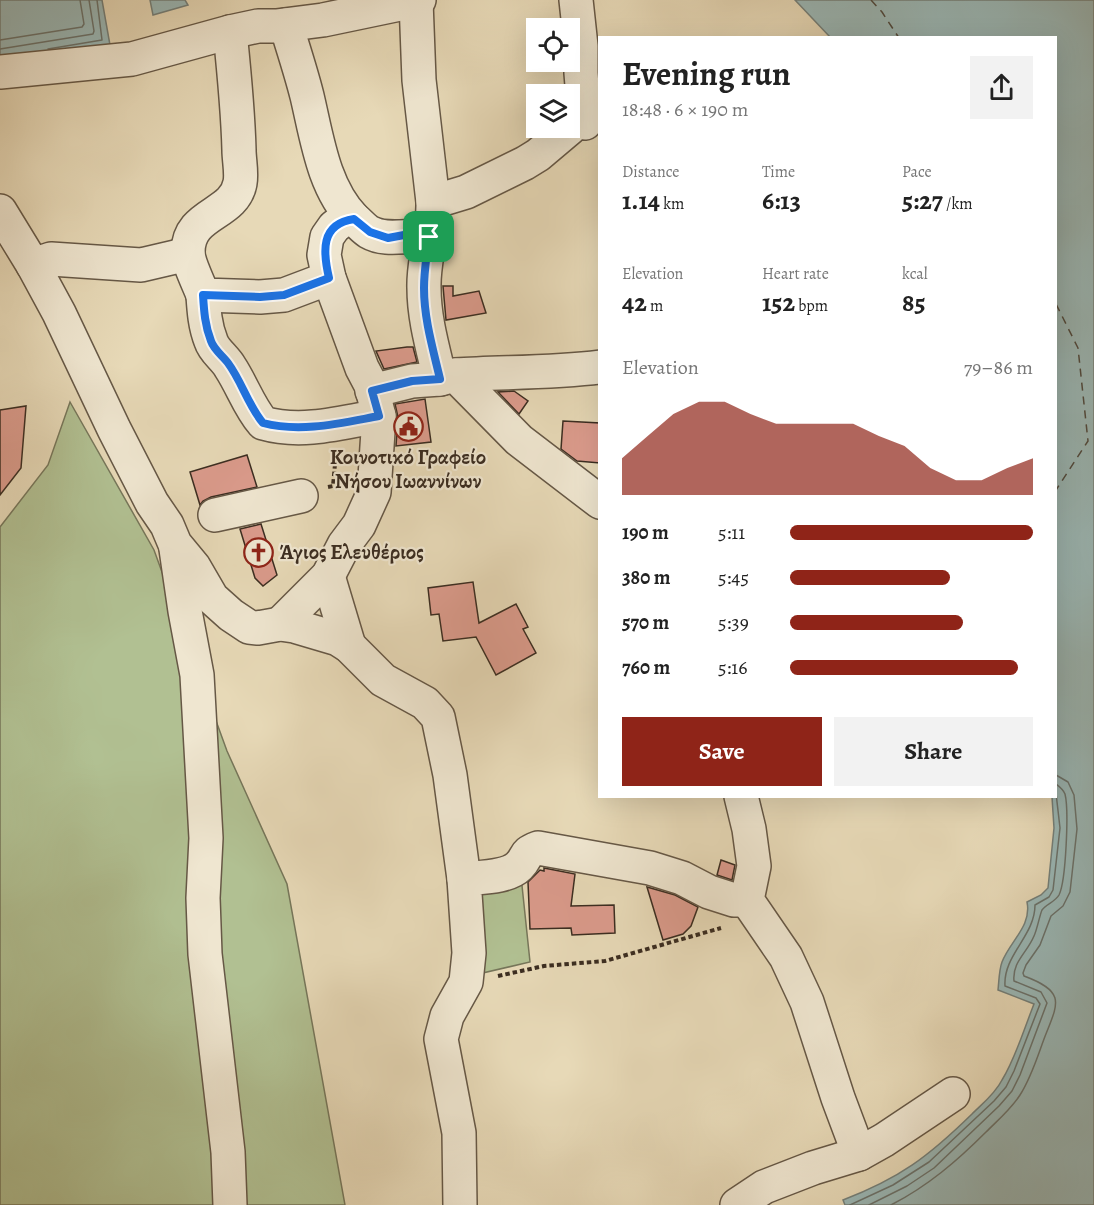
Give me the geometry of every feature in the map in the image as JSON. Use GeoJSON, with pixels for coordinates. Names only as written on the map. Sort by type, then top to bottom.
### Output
{"type":"FeatureCollection","features":[{"type":"Feature","properties":{"kind":"street"},"geometry":{"type":"LineString","coordinates":[[0,72],[132,59],[258,26],[323,20],[418,0],[419,80],[434,219],[429,237],[424,286],[429,334],[447,377],[519,440],[598,498]]}},
{"type":"Feature","properties":{"kind":"street"},"geometry":{"type":"LineString","coordinates":[[433,201],[466,192],[525,163],[581,126],[581,46],[576,0]]}},
{"type":"Feature","properties":{"kind":"street"},"geometry":{"type":"LineString","coordinates":[[286,25],[301,72],[325,170],[341,206],[370,232],[388,238],[404,235],[429,237]]}},
{"type":"Feature","properties":{"kind":"street"},"geometry":{"type":"LineString","coordinates":[[230,32],[238,111],[240,182],[228,205],[207,216],[196,226],[190,239],[188,254],[203,295],[205,320],[211,342],[228,363],[249,398],[255,413],[263,423],[298,428],[329,425],[376,404],[412,381],[598,368]]}},
{"type":"Feature","properties":{"kind":"street"},"geometry":{"type":"LineString","coordinates":[[0,210],[59,313],[119,440],[152,503],[212,598],[249,627],[258,628],[280,624],[322,633],[348,646],[383,680],[425,703],[438,717],[450,775],[464,879],[469,953],[466,982],[447,1016],[441,1039],[459,1133],[460,1205]]}},
{"type":"Feature","properties":{"kind":"street"},"geometry":{"type":"LineString","coordinates":[[280,624],[328,576],[344,545],[359,525],[374,492],[376,404],[329,278],[324,255],[327,237],[334,227],[343,220],[354,219]]}},
{"type":"Feature","properties":{"kind":"street"},"geometry":{"type":"LineString","coordinates":[[33,265],[51,259],[141,265],[188,254]]}},
{"type":"Feature","properties":{"kind":"street"},"geometry":{"type":"LineString","coordinates":[[203,295],[260,297],[284,295],[329,278]]}},
{"type":"Feature","properties":{"kind":"street"},"geometry":{"type":"LineString","coordinates":[[216,515],[301,495]]}},
{"type":"Feature","properties":{"kind":"street"},"geometry":{"type":"LineString","coordinates":[[176,544],[197,675],[206,838],[203,898],[205,954],[228,1152],[230,1205]]}},
{"type":"Feature","properties":{"kind":"street"},"geometry":{"type":"LineString","coordinates":[[328,576],[348,646]]}},
{"type":"Feature","properties":{"kind":"street"},"geometry":{"type":"LineString","coordinates":[[741,798],[754,866],[747,900],[786,957],[807,1002],[859,1154]]}},
{"type":"Feature","properties":{"kind":"street"},"geometry":{"type":"LineString","coordinates":[[464,879],[504,873],[518,867],[527,852],[538,848],[650,868],[682,878],[709,892],[734,900],[747,900]]}},
{"type":"Feature","properties":{"kind":"street"},"geometry":{"type":"LineString","coordinates":[[737,1205],[764,1187],[813,1168],[859,1154],[954,1094]]}},
{"type":"Feature","properties":{"kind":"path"},"geometry":{"type":"LineString","coordinates":[[466,982],[544,966],[605,961],[724,927],[742,920],[747,900]]}},
{"type":"Feature","properties":{"kind":"green space"},"geometry":{"type":"Polygon","coordinates":[[[70,402],[154,550],[227,751],[287,884],[345,1205],[0,1205],[0,527],[48,465],[70,402]]]}},
{"type":"Feature","properties":{"kind":"green space"},"geometry":{"type":"Polygon","coordinates":[[[521,876],[530,962],[474,975],[469,882],[521,876]]]}},
{"type":"Feature","properties":{"kind":"water"},"geometry":{"type":"Polygon","coordinates":[[[0,0],[102,0],[110,45],[0,63],[0,0]]]}},
{"type":"Feature","properties":{"kind":"water"},"geometry":{"type":"Polygon","coordinates":[[[150,0],[185,0],[188,5],[153,15],[150,0]]]}},
{"type":"Feature","properties":{"kind":"water"},"geometry":{"type":"Polygon","coordinates":[[[795,0],[1094,0],[1094,1205],[845,1205],[843,1200],[881,1183],[912,1165],[941,1142],[988,1098],[999,1085],[1012,1062],[1034,1004],[998,990],[1002,962],[1026,919],[1027,902],[1041,895],[1048,888],[1054,828],[1052,798],[1057,798],[1057,36],[829,36],[795,0]]]}},
{"type":"Feature","properties":{"kind":"building"},"geometry":{"type":"Polygon","coordinates":[[[443,286],[453,286],[453,296],[479,291],[486,313],[446,320],[443,286]]]}},
{"type":"Feature","properties":{"kind":"building"},"geometry":{"type":"Polygon","coordinates":[[[413,347],[417,362],[384,369],[376,351],[413,347]]]}},
{"type":"Feature","properties":{"kind":"building"},"geometry":{"type":"Polygon","coordinates":[[[514,391],[528,401],[519,414],[498,392],[514,391]]]}},
{"type":"Feature","properties":{"kind":"building","name":"Κοινοτικό Γραφείο Νήσου Ιωαννίνων"},"geometry":{"type":"Polygon","coordinates":[[[425,399],[431,442],[396,446],[398,417],[395,404],[425,399]]]}},
{"type":"Feature","properties":{"kind":"building"},"geometry":{"type":"Polygon","coordinates":[[[26,406],[21,468],[0,495],[0,410],[26,406]]]}},
{"type":"Feature","properties":{"kind":"building"},"geometry":{"type":"Polygon","coordinates":[[[563,421],[598,423],[598,463],[577,461],[561,449],[563,421]]]}},
{"type":"Feature","properties":{"kind":"building"},"geometry":{"type":"Polygon","coordinates":[[[247,455],[257,487],[211,497],[200,505],[190,472],[247,455]]]}},
{"type":"Feature","properties":{"kind":"building","name":"Άγιος Ελευθέριος"},"geometry":{"type":"Polygon","coordinates":[[[261,524],[277,575],[263,586],[255,578],[240,529],[261,524]]]}},
{"type":"Feature","properties":{"kind":"building"},"geometry":{"type":"Polygon","coordinates":[[[473,582],[479,623],[516,604],[528,627],[523,629],[536,653],[496,675],[476,637],[443,641],[439,614],[431,615],[428,588],[473,582]]]}},
{"type":"Feature","properties":{"kind":"building"},"geometry":{"type":"Polygon","coordinates":[[[721,860],[735,865],[732,880],[717,875],[721,860]]]}},
{"type":"Feature","properties":{"kind":"building"},"geometry":{"type":"Polygon","coordinates":[[[544,868],[575,874],[571,906],[614,905],[615,933],[572,935],[571,928],[530,929],[528,882],[540,870],[544,871],[544,868]]]}},
{"type":"Feature","properties":{"kind":"building"},"geometry":{"type":"Polygon","coordinates":[[[647,887],[675,895],[698,907],[691,926],[683,934],[663,940],[647,887]]]}},
{"type":"Feature","properties":{"kind":"ferry route"},"geometry":{"type":"LineString","coordinates":[[871,0],[898,36]]}},
{"type":"Feature","properties":{"kind":"ferry route"},"geometry":{"type":"LineString","coordinates":[[1057,306],[1078,348],[1088,441],[1057,488]]}},
{"type":"Feature","properties":{"kind":"place","name":"Κοινοτικό Γραφείο Νήσου Ιωαννίνων"},"geometry":{"type":"Point","coordinates":[408,426]}},
{"type":"Feature","properties":{"kind":"place","name":"Άγιος Ελευθέριος"},"geometry":{"type":"Point","coordinates":[258,552]}},
{"type":"Feature","properties":{"kind":"route"},"geometry":{"type":"LineString","coordinates":[[354,219],[370,232],[388,238],[404,235],[429,237],[424,286],[426,316],[440,379],[412,381],[372,391],[379,416],[298,428],[263,423],[255,413],[237,377],[211,342],[205,320],[203,295],[260,297],[284,295],[329,278],[324,255],[327,237],[343,220],[354,219]]}}]}
